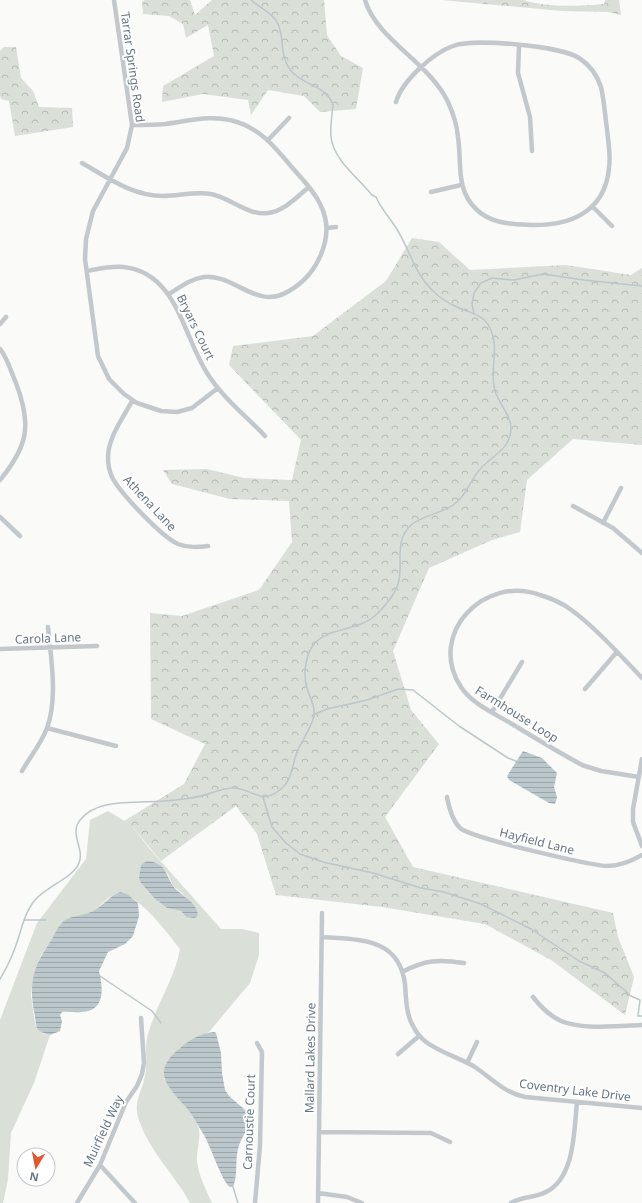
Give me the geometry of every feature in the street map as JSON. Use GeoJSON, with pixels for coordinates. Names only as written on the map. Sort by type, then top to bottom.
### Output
{"type":"FeatureCollection","features":[{"type":"Feature","properties":{"kind":"street","name":"Tarrar Springs Road"},"geometry":{"type":"LineString","coordinates":[[114,0],[132,124],[127,148],[93,211],[87,229],[85,249],[98,356],[109,379],[132,401],[161,411],[177,412],[196,406],[218,388]]}},
{"type":"Feature","properties":{"kind":"street"},"geometry":{"type":"LineString","coordinates":[[365,0],[377,23],[422,68],[438,85],[452,113],[458,137],[462,185],[469,202],[478,211],[501,223],[557,225],[575,219],[592,206],[605,187],[610,162],[603,99],[599,81],[586,63],[573,55],[561,51],[479,42],[460,44],[442,51],[432,57],[422,68],[403,87],[396,102]]}},
{"type":"Feature","properties":{"kind":"street"},"geometry":{"type":"LineString","coordinates":[[519,46],[518,73],[530,117],[532,151]]}},
{"type":"Feature","properties":{"kind":"street"},"geometry":{"type":"LineString","coordinates":[[132,124],[157,125],[200,118],[220,118],[248,126],[268,140],[309,188],[321,206],[327,228],[325,242],[318,261],[298,285],[286,293],[272,297],[257,296],[223,279],[209,277],[190,281],[169,294]]}},
{"type":"Feature","properties":{"kind":"street"},"geometry":{"type":"LineString","coordinates":[[268,140],[289,118]]}},
{"type":"Feature","properties":{"kind":"street"},"geometry":{"type":"LineString","coordinates":[[82,163],[134,191],[153,196],[197,193],[211,194],[225,198],[252,212],[261,214],[280,210],[309,188]]}},
{"type":"Feature","properties":{"kind":"street"},"geometry":{"type":"LineString","coordinates":[[432,192],[462,185]]}},
{"type":"Feature","properties":{"kind":"street"},"geometry":{"type":"LineString","coordinates":[[592,206],[612,226]]}},
{"type":"Feature","properties":{"kind":"street"},"geometry":{"type":"LineString","coordinates":[[327,228],[336,227]]}},
{"type":"Feature","properties":{"kind":"street","name":"Bryars Court"},"geometry":{"type":"LineString","coordinates":[[87,271],[111,268],[131,268],[153,278],[169,294],[202,363],[218,388],[265,436]]}},
{"type":"Feature","properties":{"kind":"street"},"geometry":{"type":"LineString","coordinates":[[0,324],[6,317]]}},
{"type":"Feature","properties":{"kind":"street"},"geometry":{"type":"LineString","coordinates":[[0,350],[7,361],[17,387],[26,418],[25,437],[21,450],[12,466],[0,480]]}},
{"type":"Feature","properties":{"kind":"street","name":"Athena Lane"},"geometry":{"type":"LineString","coordinates":[[132,401],[116,429],[110,446],[108,461],[111,475],[165,537],[188,546],[208,546]]}},
{"type":"Feature","properties":{"kind":"street"},"geometry":{"type":"LineString","coordinates":[[603,523],[621,488]]}},
{"type":"Feature","properties":{"kind":"street"},"geometry":{"type":"LineString","coordinates":[[573,506],[624,536],[642,553]]}},
{"type":"Feature","properties":{"kind":"street"},"geometry":{"type":"LineString","coordinates":[[0,516],[20,536]]}},
{"type":"Feature","properties":{"kind":"street","name":"Farmhouse Loop"},"geometry":{"type":"LineString","coordinates":[[639,777],[601,771],[582,765],[492,712],[468,695],[461,686],[451,659],[453,636],[466,612],[490,596],[518,591],[529,592],[560,603],[569,608],[642,678]]}},
{"type":"Feature","properties":{"kind":"street"},"geometry":{"type":"LineString","coordinates":[[22,771],[38,747],[47,728],[52,696],[48,627]]}},
{"type":"Feature","properties":{"kind":"street","name":"Carola Lane"},"geometry":{"type":"LineString","coordinates":[[0,649],[97,646]]}},
{"type":"Feature","properties":{"kind":"street"},"geometry":{"type":"LineString","coordinates":[[585,689],[616,653]]}},
{"type":"Feature","properties":{"kind":"street"},"geometry":{"type":"LineString","coordinates":[[492,712],[522,662]]}},
{"type":"Feature","properties":{"kind":"street"},"geometry":{"type":"LineString","coordinates":[[47,728],[116,746]]}},
{"type":"Feature","properties":{"kind":"street"},"geometry":{"type":"LineString","coordinates":[[642,760],[633,822],[642,846]]}},
{"type":"Feature","properties":{"kind":"street","name":"Hayfield Lane"},"geometry":{"type":"LineString","coordinates":[[447,797],[451,814],[460,828],[480,837],[580,862],[608,866],[627,862],[642,855]]}},
{"type":"Feature","properties":{"kind":"street","name":"Mallard Lakes Drive"},"geometry":{"type":"LineString","coordinates":[[318,1203],[322,913]]}},
{"type":"Feature","properties":{"kind":"street","name":"Coventry Lake Drive"},"geometry":{"type":"LineString","coordinates":[[322,937],[368,941],[378,944],[387,950],[395,958],[402,972],[409,1018],[419,1036],[429,1044],[467,1063],[514,1094],[642,1108]]}},
{"type":"Feature","properties":{"kind":"street"},"geometry":{"type":"LineString","coordinates":[[402,972],[417,964],[432,960],[464,963]]}},
{"type":"Feature","properties":{"kind":"street"},"geometry":{"type":"LineString","coordinates":[[533,997],[548,1013],[560,1021],[569,1024],[593,1026],[642,1025]]}},
{"type":"Feature","properties":{"kind":"street","name":"Muirfield Way"},"geometry":{"type":"LineString","coordinates":[[78,1203],[100,1165],[126,1102],[137,1086],[142,1074],[144,1063],[141,1018]]}},
{"type":"Feature","properties":{"kind":"street"},"geometry":{"type":"LineString","coordinates":[[398,1054],[419,1036]]}},
{"type":"Feature","properties":{"kind":"street"},"geometry":{"type":"LineString","coordinates":[[467,1063],[477,1042]]}},
{"type":"Feature","properties":{"kind":"street","name":"Carnoustie Court"},"geometry":{"type":"LineString","coordinates":[[255,1203],[260,1145],[262,1052],[257,1043]]}},
{"type":"Feature","properties":{"kind":"street"},"geometry":{"type":"LineString","coordinates":[[511,1203],[516,1200],[544,1194],[552,1189],[562,1179],[569,1162],[577,1102]]}},
{"type":"Feature","properties":{"kind":"street"},"geometry":{"type":"LineString","coordinates":[[319,1132],[431,1133],[450,1142]]}},
{"type":"Feature","properties":{"kind":"street"},"geometry":{"type":"LineString","coordinates":[[100,1165],[135,1203]]}},
{"type":"Feature","properties":{"kind":"street"},"geometry":{"type":"LineString","coordinates":[[318,1193],[347,1197],[362,1203]]}},
{"type":"Feature","properties":{"kind":"green space"},"geometry":{"type":"Polygon","coordinates":[[[190,0],[195,15],[212,0],[324,0],[327,35],[341,56],[363,68],[356,109],[320,112],[304,96],[268,90],[251,115],[248,100],[203,94],[162,102],[163,86],[214,56],[208,25],[186,38],[183,24],[169,16],[143,14],[142,1],[190,0]]]}},
{"type":"Feature","properties":{"kind":"green space"},"geometry":{"type":"Polygon","coordinates":[[[441,0],[523,0],[533,3],[564,6],[604,4],[605,0],[619,0],[621,15],[608,12],[562,11],[441,0]]]}},
{"type":"Feature","properties":{"kind":"green space"},"geometry":{"type":"Polygon","coordinates":[[[4,47],[16,47],[21,78],[33,91],[39,107],[72,108],[73,127],[15,136],[9,101],[1,99],[0,95],[0,51],[4,47]]]}},
{"type":"Feature","properties":{"kind":"green space"},"geometry":{"type":"Polygon","coordinates":[[[412,238],[439,242],[470,270],[566,265],[631,275],[642,268],[642,445],[573,439],[527,480],[520,532],[492,540],[429,568],[393,651],[411,710],[439,744],[385,817],[413,867],[613,913],[618,937],[634,977],[625,1015],[551,960],[485,924],[382,907],[276,895],[257,834],[236,806],[161,861],[131,825],[124,821],[184,784],[205,744],[151,719],[150,613],[182,616],[259,590],[292,542],[289,501],[230,499],[172,484],[163,470],[207,469],[244,478],[292,480],[301,440],[229,365],[233,346],[313,336],[386,281],[412,238]]]}},
{"type":"Feature","properties":{"kind":"green space"},"geometry":{"type":"Polygon","coordinates":[[[108,811],[131,825],[149,848],[221,929],[242,929],[259,933],[259,955],[250,983],[209,1032],[195,1038],[164,1078],[191,1113],[198,1126],[199,1134],[197,1162],[201,1178],[212,1203],[190,1203],[150,1144],[140,1123],[137,1104],[146,1071],[146,1044],[148,1034],[151,1023],[178,960],[180,949],[145,908],[128,895],[120,892],[108,898],[94,911],[65,921],[41,955],[33,979],[31,995],[35,1024],[44,1034],[50,1035],[34,1083],[11,1133],[8,1179],[3,1203],[0,1203],[0,1020],[37,923],[86,859],[90,820],[108,811]],[[152,862],[141,883],[155,899],[167,908],[181,911],[186,917],[194,918],[197,911],[182,893],[173,886],[168,874],[152,862]]]}},
{"type":"Feature","properties":{"kind":"shaded area"},"geometry":{"type":"Polygon","coordinates":[[[523,751],[542,758],[557,773],[554,787],[557,797],[555,804],[549,803],[509,780],[507,776],[523,751]]]}},
{"type":"Feature","properties":{"kind":"shaded area"},"geometry":{"type":"Polygon","coordinates":[[[147,861],[158,864],[164,869],[175,889],[196,908],[198,913],[197,917],[186,917],[181,911],[167,908],[155,899],[141,883],[139,878],[141,865],[147,861]]]}},
{"type":"Feature","properties":{"kind":"shaded area"},"geometry":{"type":"Polygon","coordinates":[[[120,892],[127,894],[138,903],[139,916],[133,936],[125,944],[108,952],[99,971],[102,991],[99,1003],[89,1011],[62,1012],[60,1015],[62,1021],[60,1031],[50,1035],[41,1032],[36,1024],[32,990],[34,973],[41,956],[57,929],[64,921],[93,911],[120,892]]]}},
{"type":"Feature","properties":{"kind":"shaded area"},"geometry":{"type":"Polygon","coordinates":[[[214,1032],[216,1033],[221,1053],[225,1090],[230,1097],[250,1114],[249,1123],[238,1149],[235,1183],[233,1187],[230,1187],[227,1184],[220,1172],[207,1140],[189,1110],[168,1085],[164,1072],[170,1057],[183,1046],[200,1035],[214,1032]]]}},
{"type":"Feature","properties":{"kind":"waterway"},"geometry":{"type":"LineString","coordinates":[[0,979],[12,956],[25,917],[31,905],[40,895],[72,873],[79,863],[80,852],[76,830],[77,824],[83,816],[96,808],[115,803],[186,799],[229,788],[239,788],[256,795],[267,796],[274,794],[285,785],[290,777],[297,752],[314,716],[314,709],[307,688],[305,671],[309,653],[315,643],[329,634],[362,624],[370,620],[380,611],[390,599],[398,585],[401,544],[406,531],[416,522],[443,511],[457,502],[464,494],[477,473],[503,448],[510,436],[511,428],[509,419],[499,400],[493,383],[494,343],[490,328],[487,323],[476,314],[447,302],[427,284],[413,262],[398,231],[376,197],[372,195],[353,175],[336,153],[331,137],[333,105],[330,99],[326,94],[302,80],[291,71],[283,54],[280,30],[276,20],[251,0]]}},
{"type":"Feature","properties":{"kind":"waterway"},"geometry":{"type":"LineString","coordinates":[[474,314],[472,304],[474,293],[481,283],[492,278],[514,280],[543,274],[642,286]]}},
{"type":"Feature","properties":{"kind":"waterway"},"geometry":{"type":"LineString","coordinates":[[315,714],[327,709],[367,700],[398,689],[413,690],[459,726],[508,758],[518,762]]}},
{"type":"Feature","properties":{"kind":"waterway"},"geometry":{"type":"LineString","coordinates":[[263,797],[272,827],[286,843],[300,854],[323,862],[373,873],[421,888],[444,892],[481,904],[531,929],[579,961],[605,973],[631,996],[640,1000],[638,1016],[642,1016]]}},
{"type":"Feature","properties":{"kind":"waterway"},"geometry":{"type":"LineString","coordinates":[[25,920],[46,920]]}},
{"type":"Feature","properties":{"kind":"waterway"},"geometry":{"type":"LineString","coordinates":[[100,976],[152,1011],[161,1023]]}},
{"type":"Feature","properties":{"kind":"waterway"},"geometry":{"type":"LineString","coordinates":[[233,1187],[238,1203]]}}]}
